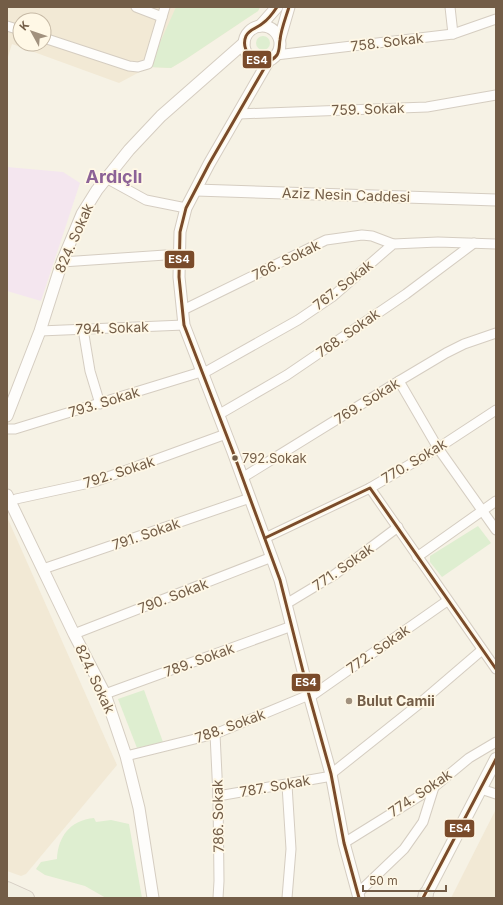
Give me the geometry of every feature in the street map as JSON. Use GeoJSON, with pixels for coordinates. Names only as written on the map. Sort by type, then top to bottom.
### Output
{"type":"FeatureCollection","features":[{"type":"Feature","properties":{"kind":"main road"},"geometry":{"type":"LineString","coordinates":[[425,897],[496,759]]}},
{"type":"Feature","properties":{"kind":"main road"},"geometry":{"type":"LineString","coordinates":[[7,889],[27,898]]}},
{"type":"Feature","properties":{"kind":"street"},"geometry":{"type":"LineString","coordinates":[[136,7],[162,17]]}},
{"type":"Feature","properties":{"kind":"street"},"geometry":{"type":"LineString","coordinates":[[52,41],[129,66],[138,67],[148,64],[165,7]]}},
{"type":"Feature","properties":{"kind":"street"},"geometry":{"type":"LineString","coordinates":[[273,58],[262,62],[251,58],[247,54],[244,43],[249,32],[260,26],[277,7]]}},
{"type":"Feature","properties":{"kind":"street"},"geometry":{"type":"LineString","coordinates":[[289,7],[280,38],[280,45],[209,164],[186,208],[180,232],[179,278],[184,325],[280,580],[309,696],[332,775],[344,843],[359,896]]}},
{"type":"Feature","properties":{"kind":"street"},"geometry":{"type":"LineString","coordinates":[[450,7],[453,34]]}},
{"type":"Feature","properties":{"kind":"street","name":"758. Sokak"},"geometry":{"type":"LineString","coordinates":[[273,58],[453,34],[496,19]]}},
{"type":"Feature","properties":{"kind":"street"},"geometry":{"type":"LineString","coordinates":[[260,26],[272,29],[280,38]]}},
{"type":"Feature","properties":{"kind":"street","name":"824. Sokak"},"geometry":{"type":"LineString","coordinates":[[7,416],[40,331],[62,262],[82,214],[97,190],[129,150],[161,116],[244,43]]}},
{"type":"Feature","properties":{"kind":"street","name":"759. Sokak"},"geometry":{"type":"LineString","coordinates":[[240,114],[427,107],[496,95]]}},
{"type":"Feature","properties":{"kind":"street"},"geometry":{"type":"LineString","coordinates":[[106,178],[146,200],[186,208]]}},
{"type":"Feature","properties":{"kind":"street","name":"Aziz Nesin Caddesi"},"geometry":{"type":"LineString","coordinates":[[196,190],[496,200]]}},
{"type":"Feature","properties":{"kind":"street","name":"766. Sokak"},"geometry":{"type":"LineString","coordinates":[[183,310],[326,240],[362,235],[372,236],[393,244]]}},
{"type":"Feature","properties":{"kind":"street"},"geometry":{"type":"LineString","coordinates":[[393,244],[438,242],[496,244]]}},
{"type":"Feature","properties":{"kind":"street","name":"768. Sokak"},"geometry":{"type":"LineString","coordinates":[[218,415],[287,375],[406,294],[474,243]]}},
{"type":"Feature","properties":{"kind":"street","name":"767. Sokak"},"geometry":{"type":"LineString","coordinates":[[202,373],[298,320],[332,297],[393,244]]}},
{"type":"Feature","properties":{"kind":"street"},"geometry":{"type":"LineString","coordinates":[[62,262],[180,254]]}},
{"type":"Feature","properties":{"kind":"street","name":"794. Sokak"},"geometry":{"type":"LineString","coordinates":[[40,331],[184,325]]}},
{"type":"Feature","properties":{"kind":"street"},"geometry":{"type":"LineString","coordinates":[[83,329],[90,371],[100,404]]}},
{"type":"Feature","properties":{"kind":"street","name":"769. Sokak"},"geometry":{"type":"LineString","coordinates":[[242,478],[399,381],[464,344],[496,333]]}},
{"type":"Feature","properties":{"kind":"street","name":"793. Sokak"},"geometry":{"type":"LineString","coordinates":[[7,429],[15,429],[202,373]]}},
{"type":"Feature","properties":{"kind":"street"},"geometry":{"type":"LineString","coordinates":[[399,381],[438,448],[496,530]]}},
{"type":"Feature","properties":{"kind":"street","name":"770. Sokak"},"geometry":{"type":"LineString","coordinates":[[265,538],[370,488],[438,448],[496,410]]}},
{"type":"Feature","properties":{"kind":"street","name":"792. Sokak"},"geometry":{"type":"LineString","coordinates":[[9,498],[16,499],[94,482],[226,434]]}},
{"type":"Feature","properties":{"kind":"street"},"geometry":{"type":"LineString","coordinates":[[370,488],[447,601],[496,669]]}},
{"type":"Feature","properties":{"kind":"street","name":"824. Sokak"},"geometry":{"type":"LineString","coordinates":[[9,498],[74,634],[105,694],[126,756],[139,808],[154,898]]}},
{"type":"Feature","properties":{"kind":"street","name":"791. Sokak"},"geometry":{"type":"LineString","coordinates":[[43,569],[250,498]]}},
{"type":"Feature","properties":{"kind":"street"},"geometry":{"type":"LineString","coordinates":[[417,557],[496,501]]}},
{"type":"Feature","properties":{"kind":"street","name":"771. Sokak"},"geometry":{"type":"LineString","coordinates":[[286,604],[334,575],[398,527]]}},
{"type":"Feature","properties":{"kind":"street","name":"790. Sokak"},"geometry":{"type":"LineString","coordinates":[[74,634],[272,557]]}},
{"type":"Feature","properties":{"kind":"street","name":"772. Sokak"},"geometry":{"type":"LineString","coordinates":[[309,696],[447,601]]}},
{"type":"Feature","properties":{"kind":"street","name":"789. Sokak"},"geometry":{"type":"LineString","coordinates":[[105,694],[292,626]]}},
{"type":"Feature","properties":{"kind":"street"},"geometry":{"type":"LineString","coordinates":[[332,775],[482,650]]}},
{"type":"Feature","properties":{"kind":"street","name":"788. Sokak"},"geometry":{"type":"LineString","coordinates":[[126,756],[215,734],[309,696]]}},
{"type":"Feature","properties":{"kind":"street","name":"786. Sokak"},"geometry":{"type":"LineString","coordinates":[[215,734],[218,796],[218,898]]}},
{"type":"Feature","properties":{"kind":"street","name":"774. Sokak"},"geometry":{"type":"LineString","coordinates":[[344,843],[434,787],[469,758],[496,742]]}},
{"type":"Feature","properties":{"kind":"street","name":"787. Sokak"},"geometry":{"type":"LineString","coordinates":[[218,796],[287,785],[332,775]]}},
{"type":"Feature","properties":{"kind":"street"},"geometry":{"type":"LineString","coordinates":[[287,785],[291,849],[287,898]]}},
{"type":"Feature","properties":{"kind":"street"},"geometry":{"type":"LineString","coordinates":[[359,896],[404,849],[423,822],[434,787]]}},
{"type":"Feature","properties":{"kind":"street"},"geometry":{"type":"LineString","coordinates":[[481,789],[496,794]]}},
{"type":"Feature","properties":{"kind":"shaded area"},"geometry":{"type":"Polygon","coordinates":[[[7,7],[260,7],[258,11],[171,68],[149,67],[119,83],[34,52],[52,52],[52,12],[12,12],[12,44],[7,60],[7,7]]]}},
{"type":"Feature","properties":{"kind":"shaded area"},"geometry":{"type":"Polygon","coordinates":[[[7,167],[63,172],[80,183],[41,301],[7,291],[7,167]]]}},
{"type":"Feature","properties":{"kind":"shaded area"},"geometry":{"type":"Polygon","coordinates":[[[7,517],[117,765],[26,874],[21,876],[7,871],[7,517]]]}},
{"type":"Feature","properties":{"kind":"shaded area"},"geometry":{"type":"Polygon","coordinates":[[[496,809],[496,898],[451,898],[496,809]]]}},
{"type":"Feature","properties":{"kind":"green space"},"geometry":{"type":"Polygon","coordinates":[[[176,7],[260,7],[258,11],[171,68],[149,67],[176,7]]]}},
{"type":"Feature","properties":{"kind":"green space"},"geometry":{"type":"Polygon","coordinates":[[[263,36],[268,38],[270,43],[268,48],[263,50],[258,48],[256,43],[258,38],[263,36]]]}},
{"type":"Feature","properties":{"kind":"green space"},"geometry":{"type":"Polygon","coordinates":[[[478,526],[491,543],[442,577],[430,562],[430,556],[478,526]]]}},
{"type":"Feature","properties":{"kind":"green space"},"geometry":{"type":"Polygon","coordinates":[[[144,690],[163,742],[137,748],[118,699],[144,690]]]}},
{"type":"Feature","properties":{"kind":"green space"},"geometry":{"type":"Polygon","coordinates":[[[94,818],[96,822],[111,820],[129,824],[142,898],[106,898],[85,886],[45,875],[36,869],[41,862],[57,859],[63,837],[72,826],[86,819],[94,818]]]}},
{"type":"Feature","properties":{"kind":"transit line","name":"ES4"},"geometry":{"type":"LineString","coordinates":[[277,7],[267,20],[249,32],[246,36],[246,49],[249,55],[254,59],[260,61],[272,60],[277,55],[281,32],[289,7]]}},
{"type":"Feature","properties":{"kind":"transit line","name":"ES4"},"geometry":{"type":"LineString","coordinates":[[269,60],[209,164],[186,208],[180,232],[179,277],[184,325],[280,580],[331,774],[344,843],[359,898]]}},
{"type":"Feature","properties":{"kind":"transit line","name":"ES4"},"geometry":{"type":"LineString","coordinates":[[265,538],[370,488],[496,669]]}},
{"type":"Feature","properties":{"kind":"transit line","name":"ES4"},"geometry":{"type":"LineString","coordinates":[[423,898],[496,759]]}},
{"type":"Feature","properties":{"kind":"place","name":"792.Sokak"},"geometry":{"type":"Point","coordinates":[235,458]}},
{"type":"Feature","properties":{"kind":"place","name":"Bulut Camii"},"geometry":{"type":"Point","coordinates":[349,701]}},
{"type":"Feature","properties":{"kind":"district","name":"Ardıçlı"},"geometry":{"type":"Point","coordinates":[114,177]}}]}
